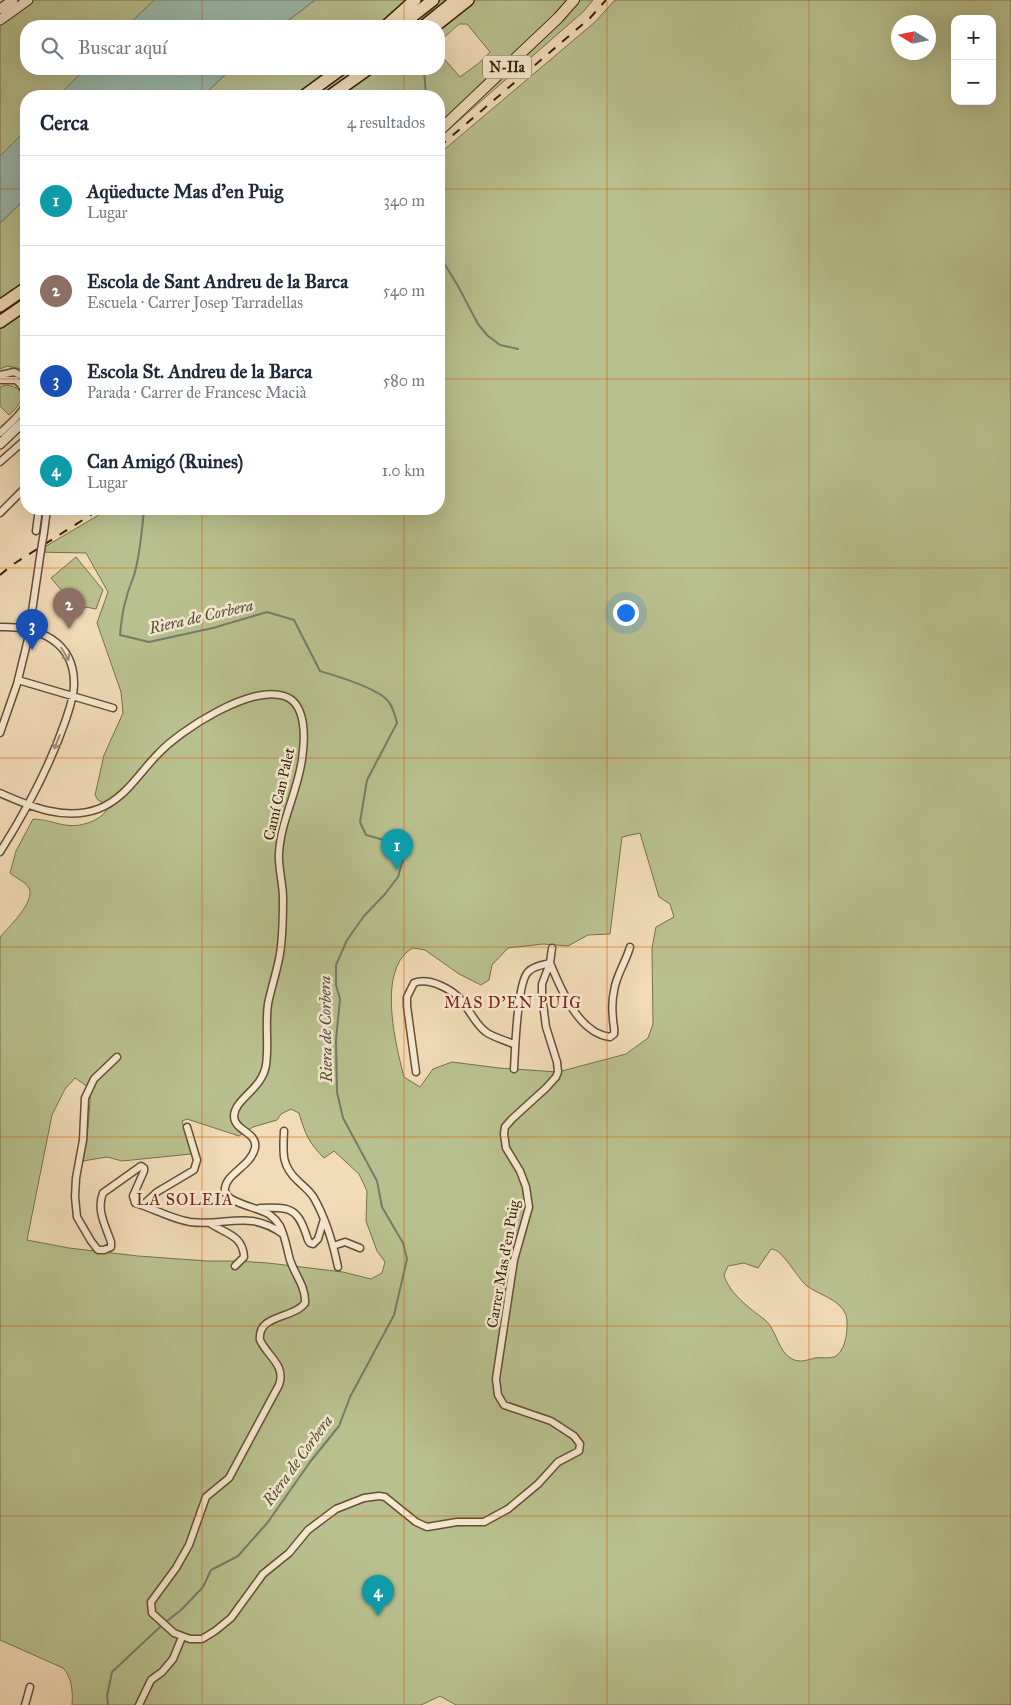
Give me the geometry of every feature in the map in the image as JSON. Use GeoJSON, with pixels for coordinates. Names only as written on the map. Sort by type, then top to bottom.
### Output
{"type":"FeatureCollection","features":[{"type":"Feature","properties":{"kind":"highway"},"geometry":{"type":"LineString","coordinates":[[393,20],[415,0]]}},
{"type":"Feature","properties":{"kind":"highway"},"geometry":{"type":"LineString","coordinates":[[408,20],[433,0]]}},
{"type":"Feature","properties":{"kind":"highway"},"geometry":{"type":"LineString","coordinates":[[439,20],[456,0]]}},
{"type":"Feature","properties":{"kind":"highway"},"geometry":{"type":"LineString","coordinates":[[440,20],[468,0]]}},
{"type":"Feature","properties":{"kind":"highway"},"geometry":{"type":"LineString","coordinates":[[312,90],[332,75]]}},
{"type":"Feature","properties":{"kind":"highway"},"geometry":{"type":"LineString","coordinates":[[338,90],[360,75]]}},
{"type":"Feature","properties":{"kind":"highway"},"geometry":{"type":"LineString","coordinates":[[0,306],[20,292]]}},
{"type":"Feature","properties":{"kind":"highway"},"geometry":{"type":"LineString","coordinates":[[0,322],[20,308]]}},
{"type":"Feature","properties":{"kind":"main road","name":"N-IIa"},"geometry":{"type":"LineString","coordinates":[[445,125],[552,24],[574,0]]}},
{"type":"Feature","properties":{"kind":"street"},"geometry":{"type":"LineString","coordinates":[[0,9],[13,0]]}},
{"type":"Feature","properties":{"kind":"street"},"geometry":{"type":"LineString","coordinates":[[0,20],[28,0]]}},
{"type":"Feature","properties":{"kind":"street"},"geometry":{"type":"LineString","coordinates":[[0,371],[14,369],[20,371]]}},
{"type":"Feature","properties":{"kind":"street"},"geometry":{"type":"LineString","coordinates":[[0,375],[14,372],[20,375]]}},
{"type":"Feature","properties":{"kind":"street"},"geometry":{"type":"LineString","coordinates":[[0,380],[16,380],[20,384]]}},
{"type":"Feature","properties":{"kind":"street"},"geometry":{"type":"LineString","coordinates":[[0,433],[20,414]]}},
{"type":"Feature","properties":{"kind":"street"},"geometry":{"type":"LineString","coordinates":[[0,444],[20,426]]}},
{"type":"Feature","properties":{"kind":"street"},"geometry":{"type":"LineString","coordinates":[[0,462],[20,444]]}},
{"type":"Feature","properties":{"kind":"street"},"geometry":{"type":"LineString","coordinates":[[0,513],[20,493]]}},
{"type":"Feature","properties":{"kind":"street"},"geometry":{"type":"LineString","coordinates":[[36,531],[38,515]]}},
{"type":"Feature","properties":{"kind":"street"},"geometry":{"type":"LineString","coordinates":[[0,733],[18,680],[30,629],[46,515]]}},
{"type":"Feature","properties":{"kind":"street"},"geometry":{"type":"LineString","coordinates":[[0,627],[30,629],[48,636],[64,651],[72,670],[74,684],[73,696],[52,754],[28,804],[0,852]]}},
{"type":"Feature","properties":{"kind":"street"},"geometry":{"type":"LineString","coordinates":[[18,680],[113,708]]}},
{"type":"Feature","properties":{"kind":"street","name":"Camí Can Palet"},"geometry":{"type":"LineString","coordinates":[[28,804],[67,814],[84,813],[98,809],[118,797],[170,743],[185,732],[232,705],[256,696],[272,694],[290,698],[298,706],[304,734],[303,752],[298,782],[284,822],[279,850],[283,898],[282,939],[268,1003],[268,1044],[265,1070],[259,1083],[239,1103],[234,1114],[234,1120],[237,1125],[255,1143],[253,1155],[224,1189],[225,1194],[232,1201],[258,1208]]}},
{"type":"Feature","properties":{"kind":"street"},"geometry":{"type":"LineString","coordinates":[[0,793],[28,804]]}},
{"type":"Feature","properties":{"kind":"street"},"geometry":{"type":"LineString","coordinates":[[514,1069],[519,1006],[524,978],[528,971],[550,963],[570,1003],[584,1025],[601,1036],[610,1037],[614,1034],[615,1027],[613,1021],[614,991],[617,976],[628,958],[630,947]]}},
{"type":"Feature","properties":{"kind":"street","name":"Carrer Mas d'en Puig"},"geometry":{"type":"LineString","coordinates":[[182,1637],[196,1640],[202,1639],[223,1626],[263,1574],[289,1553],[308,1530],[336,1509],[364,1498],[378,1496],[389,1500],[416,1522],[424,1526],[456,1522],[484,1522],[523,1497],[558,1462],[579,1451],[580,1444],[574,1436],[551,1421],[504,1405],[498,1395],[496,1379],[514,1260],[528,1207],[526,1186],[520,1170],[506,1148],[504,1134],[505,1127],[546,1088],[558,1072],[557,1062],[546,1028],[542,996],[542,984],[550,963],[552,948]]}},
{"type":"Feature","properties":{"kind":"street"},"geometry":{"type":"LineString","coordinates":[[416,1072],[408,1022],[407,997],[414,983],[420,980],[435,984],[457,996],[487,1032],[515,1045]]}},
{"type":"Feature","properties":{"kind":"street"},"geometry":{"type":"LineString","coordinates":[[117,1058],[94,1079],[85,1098],[83,1140],[75,1197],[77,1216],[98,1250],[111,1247],[111,1242],[101,1216],[103,1194],[141,1166],[144,1171],[133,1196],[135,1203],[187,1221],[211,1224],[237,1219],[256,1220],[270,1225],[282,1234]]}},
{"type":"Feature","properties":{"kind":"street"},"geometry":{"type":"LineString","coordinates":[[143,1205],[157,1192],[194,1170],[197,1160],[187,1127]]}},
{"type":"Feature","properties":{"kind":"street"},"geometry":{"type":"LineString","coordinates":[[284,1131],[283,1156],[288,1172],[313,1196],[324,1218],[338,1267]]}},
{"type":"Feature","properties":{"kind":"street"},"geometry":{"type":"LineString","coordinates":[[258,1208],[287,1209],[296,1214],[302,1222],[310,1243],[313,1244],[318,1239],[324,1218]]}},
{"type":"Feature","properties":{"kind":"street"},"geometry":{"type":"LineString","coordinates":[[139,1705],[151,1680],[162,1672],[173,1659],[182,1637],[174,1633],[156,1617],[150,1608],[151,1602],[176,1568],[188,1545],[206,1498],[229,1478],[279,1385],[281,1376],[279,1365],[262,1344],[260,1336],[266,1324],[300,1308],[305,1303],[301,1285],[275,1219],[258,1208]]}},
{"type":"Feature","properties":{"kind":"street"},"geometry":{"type":"LineString","coordinates":[[211,1224],[237,1238],[243,1248],[244,1257],[235,1266]]}},
{"type":"Feature","properties":{"kind":"street"},"geometry":{"type":"LineString","coordinates":[[333,1246],[345,1242],[360,1248]]}},
{"type":"Feature","properties":{"kind":"street"},"geometry":{"type":"LineString","coordinates":[[25,1705],[30,1687]]}},
{"type":"Feature","properties":{"kind":"green space"},"geometry":{"type":"Polygon","coordinates":[[[5,0],[154,0],[133,20],[20,20],[20,75],[79,75],[64,90],[20,90],[20,136],[0,156],[0,4],[5,0]]]}},
{"type":"Feature","properties":{"kind":"green space"},"geometry":{"type":"Polygon","coordinates":[[[315,0],[593,0],[584,11],[445,133],[445,90],[209,90],[225,75],[445,75],[445,60],[460,77],[490,52],[467,24],[459,24],[445,37],[445,20],[289,20],[315,0]]]}},
{"type":"Feature","properties":{"kind":"green space"},"geometry":{"type":"Polygon","coordinates":[[[615,0],[1011,0],[1011,1705],[456,1705],[440,1696],[421,1705],[72,1705],[70,1680],[63,1668],[0,1640],[0,937],[15,921],[29,900],[29,888],[10,873],[16,851],[33,819],[76,825],[93,821],[106,811],[104,803],[98,800],[95,795],[104,755],[123,713],[121,692],[97,623],[108,592],[86,553],[36,552],[99,515],[445,515],[445,149],[595,22],[615,0]],[[640,833],[622,837],[610,934],[588,935],[568,946],[543,944],[508,948],[492,965],[489,980],[481,985],[459,974],[425,950],[413,948],[405,954],[397,967],[391,997],[394,1032],[404,1077],[420,1087],[433,1069],[452,1062],[499,1068],[558,1072],[626,1054],[648,1038],[653,1024],[652,948],[656,927],[674,917],[670,904],[659,897],[640,833]],[[75,1078],[65,1089],[52,1115],[27,1240],[69,1248],[138,1256],[268,1263],[343,1272],[371,1279],[382,1273],[385,1262],[377,1251],[366,1221],[367,1191],[359,1174],[334,1151],[324,1158],[308,1138],[299,1113],[291,1109],[281,1114],[277,1120],[253,1127],[239,1136],[187,1119],[182,1121],[191,1154],[122,1161],[107,1157],[83,1161],[87,1140],[91,1089],[75,1078]],[[771,1249],[758,1268],[744,1263],[728,1266],[724,1275],[730,1288],[740,1300],[768,1323],[783,1351],[792,1359],[801,1361],[834,1357],[841,1350],[846,1339],[846,1315],[834,1301],[807,1286],[785,1258],[776,1250],[771,1249]]]}},
{"type":"Feature","properties":{"kind":"green space"},"geometry":{"type":"Polygon","coordinates":[[[20,204],[20,369],[7,366],[0,369],[0,223],[20,204]]]}},
{"type":"Feature","properties":{"kind":"green space"},"geometry":{"type":"Polygon","coordinates":[[[6,385],[14,387],[20,392],[20,401],[9,415],[0,406],[0,387],[6,385]]]}},
{"type":"Feature","properties":{"kind":"green space"},"geometry":{"type":"Polygon","coordinates":[[[76,557],[103,590],[96,609],[86,607],[80,612],[51,578],[76,557]]]}},
{"type":"Feature","properties":{"kind":"shaded area"},"geometry":{"type":"Polygon","coordinates":[[[154,0],[315,0],[289,20],[133,20],[154,0]]]}},
{"type":"Feature","properties":{"kind":"shaded area"},"geometry":{"type":"Polygon","coordinates":[[[79,75],[225,75],[209,90],[64,90],[79,75]]]}},
{"type":"Feature","properties":{"kind":"shaded area"},"geometry":{"type":"Polygon","coordinates":[[[20,136],[20,204],[0,223],[0,156],[20,136]]]}},
{"type":"Feature","properties":{"kind":"waterway"},"geometry":{"type":"LineString","coordinates":[[424,75],[426,90]]}},
{"type":"Feature","properties":{"kind":"waterway"},"geometry":{"type":"LineString","coordinates":[[445,265],[478,324],[488,336],[500,345],[518,349]]}},
{"type":"Feature","properties":{"kind":"waterway","name":"Riera de Corbera"},"geometry":{"type":"LineString","coordinates":[[108,1705],[107,1696],[112,1672],[182,1609],[203,1587],[211,1570],[238,1556],[268,1522],[310,1462],[339,1426],[350,1397],[394,1315],[407,1259],[403,1243],[382,1207],[377,1181],[343,1118],[337,1092],[336,1040],[340,999],[336,985],[336,965],[347,940],[364,916],[398,877],[406,849],[395,843],[366,835],[360,822],[367,780],[397,723],[394,711],[388,701],[376,692],[357,683],[320,671],[294,620],[267,612],[213,628],[149,642],[120,635],[124,606],[137,562],[143,515]]}},
{"type":"Feature","properties":{"kind":"railway"},"geometry":{"type":"LineString","coordinates":[[445,142],[590,18],[606,0]]}},
{"type":"Feature","properties":{"kind":"railway"},"geometry":{"type":"LineString","coordinates":[[0,575],[12,565],[91,515]]}},
{"type":"Feature","properties":{"kind":"place","name":"Escola de Sant Andreu de la Barca"},"geometry":{"type":"Point","coordinates":[69,629]}},
{"type":"Feature","properties":{"kind":"place","name":"Escola St. Andreu de la Barca"},"geometry":{"type":"Point","coordinates":[32,650]}},
{"type":"Feature","properties":{"kind":"place","name":"Aqüeducte Mas d'en Puig"},"geometry":{"type":"Point","coordinates":[397,870]}},
{"type":"Feature","properties":{"kind":"place","name":"Can Amigó (Ruines)"},"geometry":{"type":"Point","coordinates":[378,1616]}},
{"type":"Feature","properties":{"kind":"district","name":"MAS D'EN PUIG"},"geometry":{"type":"Point","coordinates":[513,1002]}},
{"type":"Feature","properties":{"kind":"district","name":"LA SOLEIA"},"geometry":{"type":"Point","coordinates":[185,1199]}}]}
